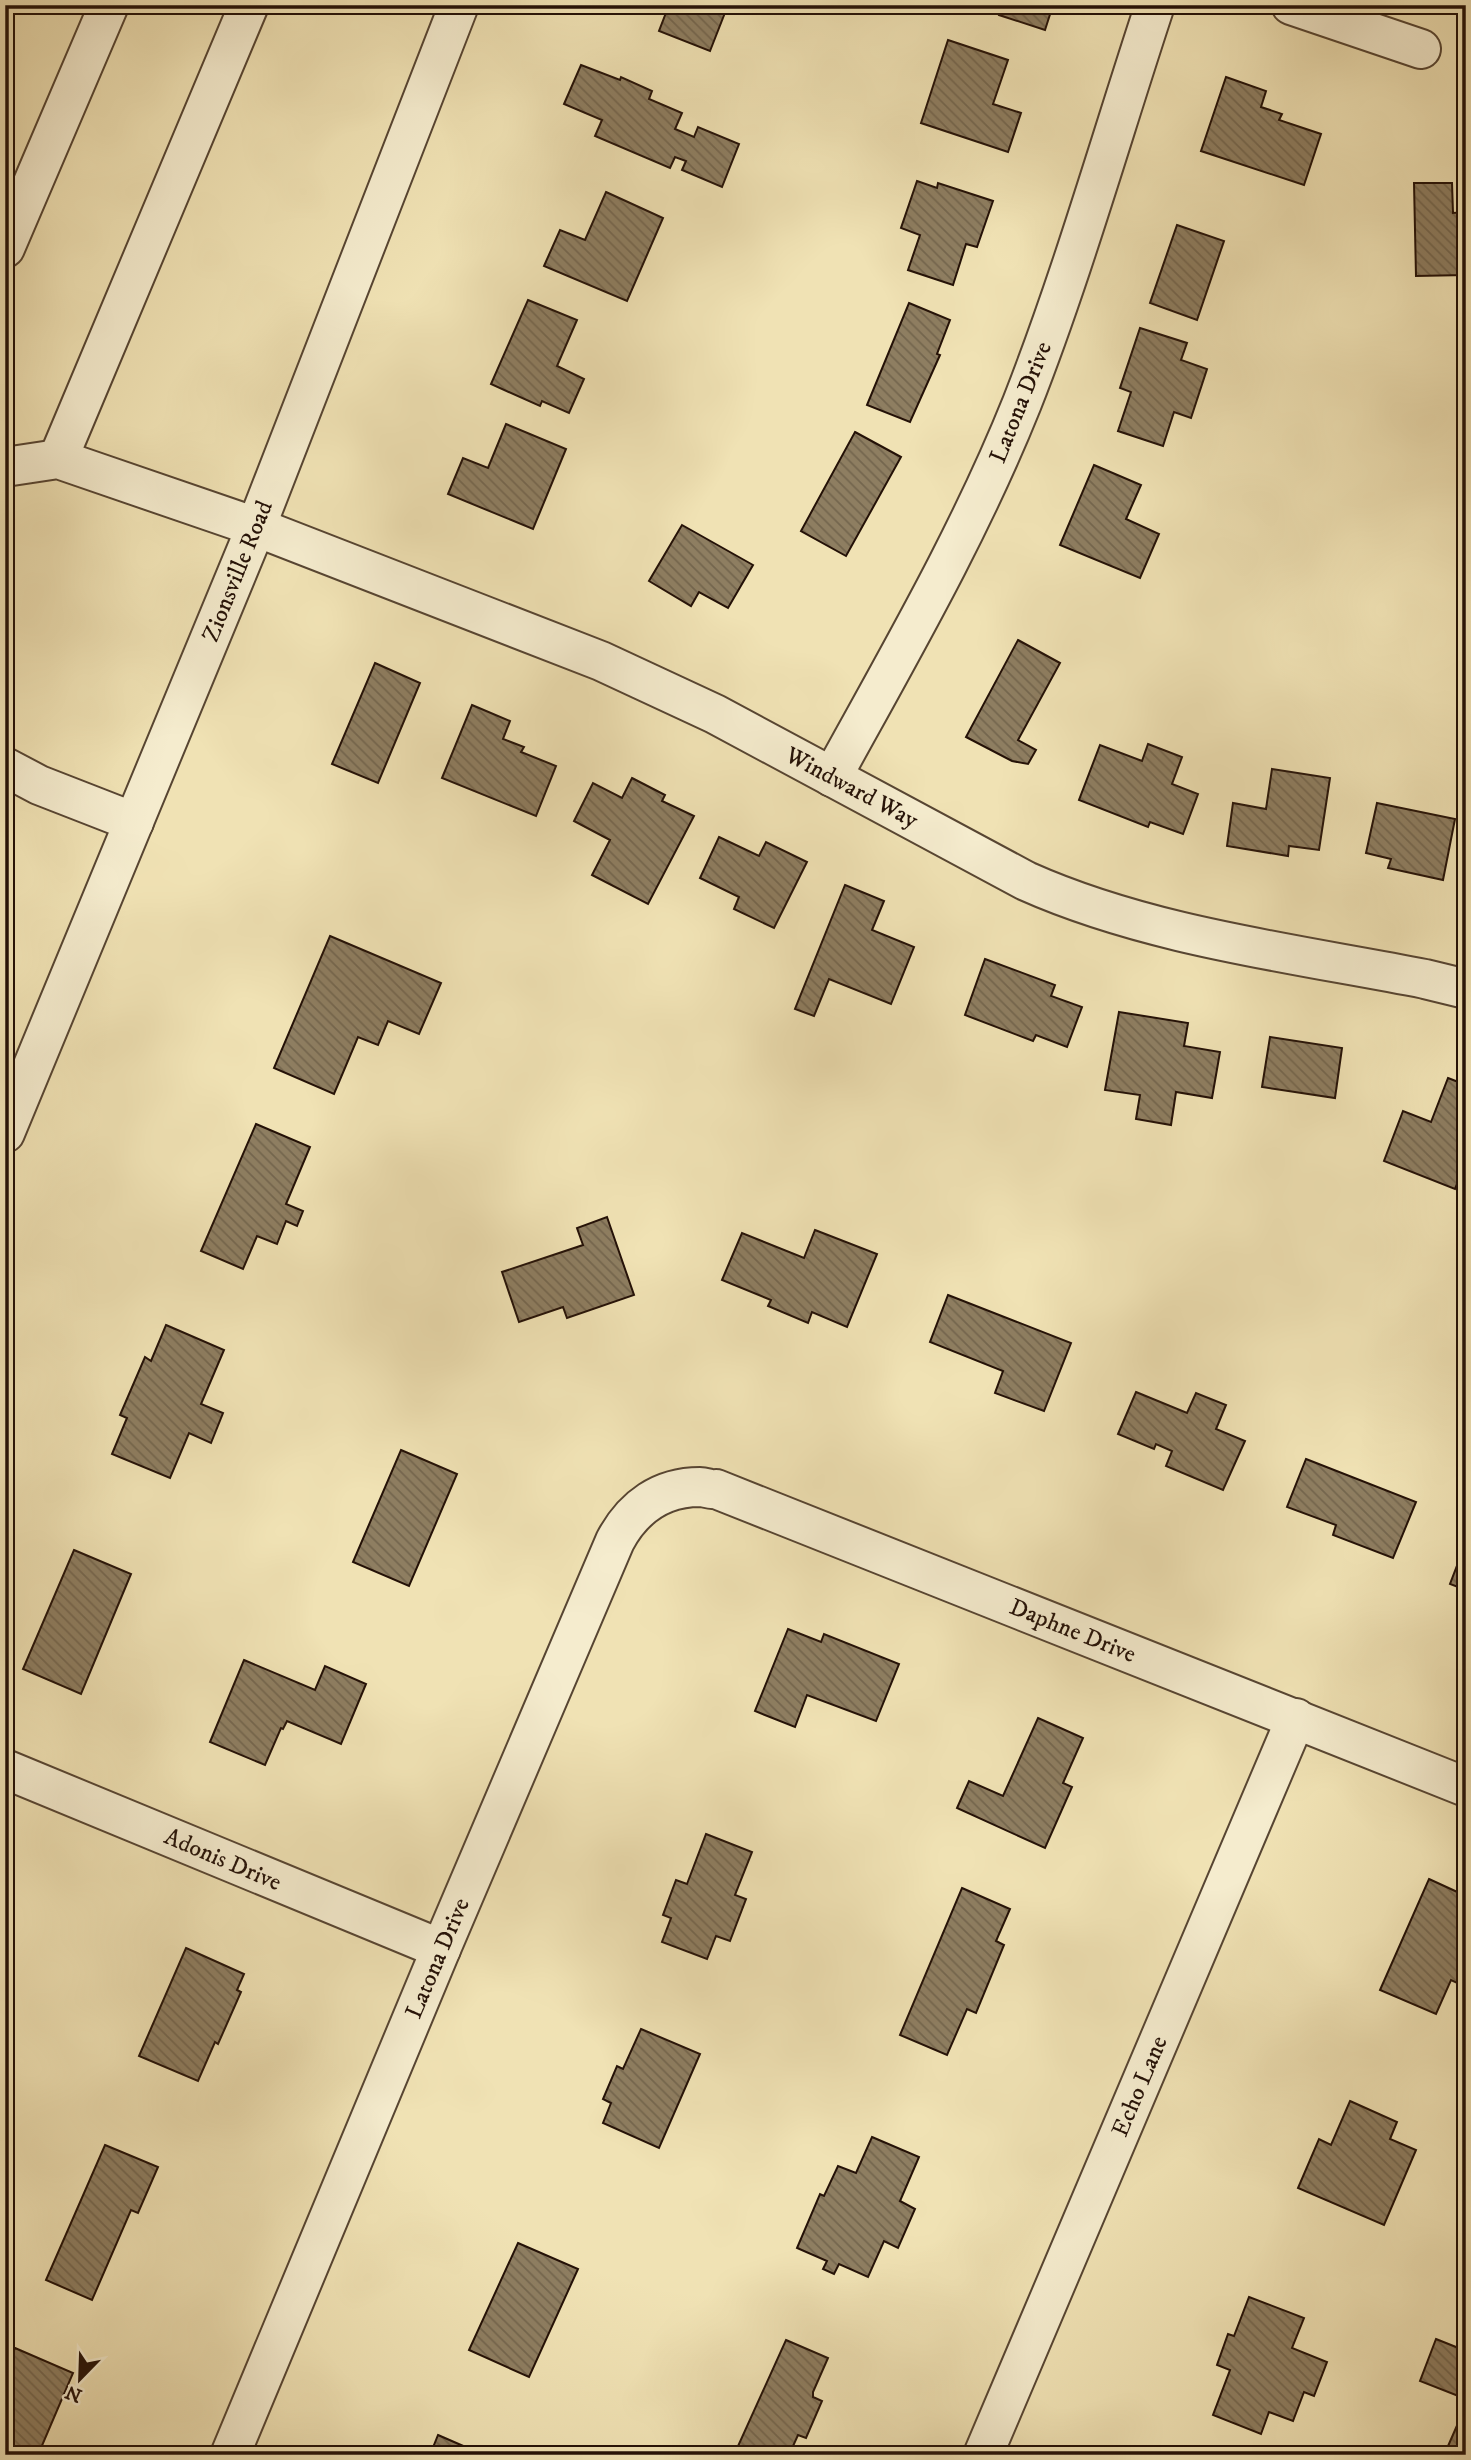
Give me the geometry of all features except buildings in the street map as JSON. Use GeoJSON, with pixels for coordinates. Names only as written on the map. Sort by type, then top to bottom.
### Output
{"type":"FeatureCollection","features":[{"type":"Feature","properties":{"kind":"street"},"geometry":{"type":"LineString","coordinates":[[5,248],[109,5]]}},
{"type":"Feature","properties":{"kind":"street"},"geometry":{"type":"LineString","coordinates":[[5,467],[58,459],[249,5]]}},
{"type":"Feature","properties":{"kind":"street","name":"Zionsville Road"},"geometry":{"type":"LineString","coordinates":[[5,1133],[256,527],[459,5]]}},
{"type":"Feature","properties":{"kind":"street","name":"Latona Drive"},"geometry":{"type":"LineString","coordinates":[[832,777],[948,563],[1021,404],[1066,284],[1155,5]]}},
{"type":"Feature","properties":{"kind":"street"},"geometry":{"type":"LineString","coordinates":[[1291,5],[1421,49]]}},
{"type":"Feature","properties":{"kind":"street","name":"Windward Way"},"geometry":{"type":"LineString","coordinates":[[58,459],[256,527],[645,679],[1059,896],[1165,929],[1466,989]]}},
{"type":"Feature","properties":{"kind":"street"},"geometry":{"type":"LineString","coordinates":[[5,767],[39,785],[134,822]]}},
{"type":"Feature","properties":{"kind":"street","name":"Latona Drive"},"geometry":{"type":"LineString","coordinates":[[230,2455],[615,1541],[636,1510],[660,1494],[678,1489]]}},
{"type":"Feature","properties":{"kind":"street","name":"Daphne Drive"},"geometry":{"type":"LineString","coordinates":[[678,1489],[716,1489],[1466,1787]]}},
{"type":"Feature","properties":{"kind":"street","name":"Echo Lane"},"geometry":{"type":"LineString","coordinates":[[983,2455],[1296,1718]]}},
{"type":"Feature","properties":{"kind":"street","name":"Adonis Drive"},"geometry":{"type":"LineString","coordinates":[[5,1769],[441,1949]]}}]}
